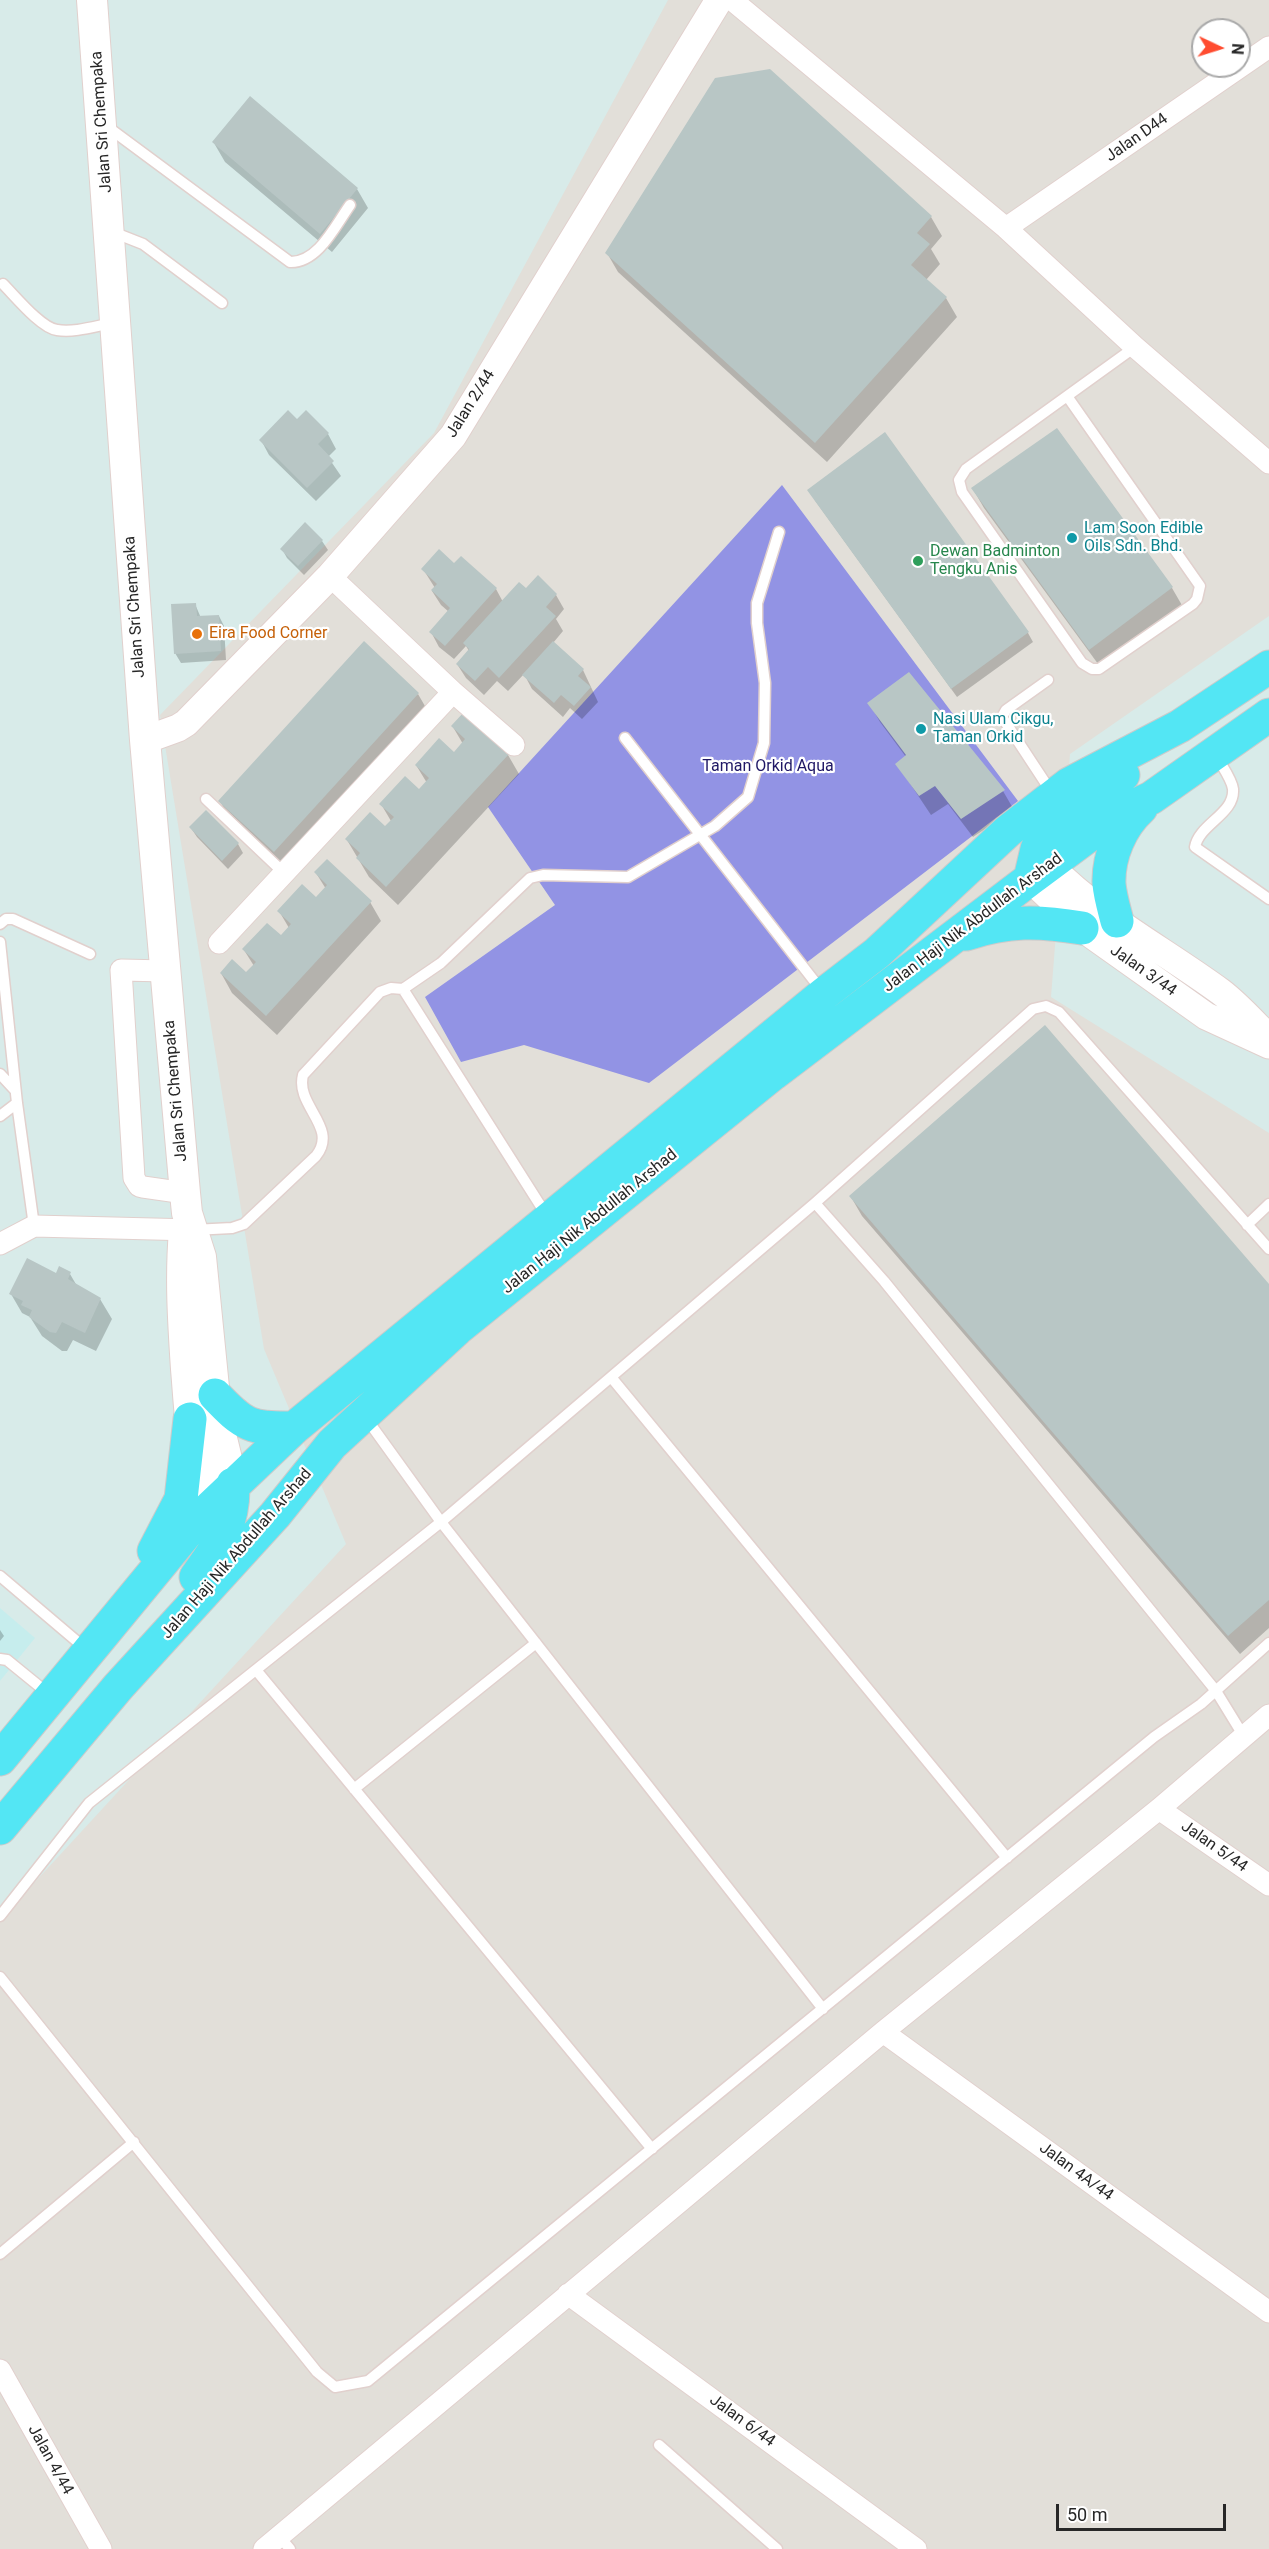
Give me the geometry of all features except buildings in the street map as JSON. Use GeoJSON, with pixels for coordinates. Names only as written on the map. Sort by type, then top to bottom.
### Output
{"type":"FeatureCollection","features":[{"type":"Feature","properties":{"kind":"main road","name":"Jalan Sri Chempaka"},"geometry":{"type":"LineString","coordinates":[[92,0],[103,123],[145,741],[187,1216]]}},
{"type":"Feature","properties":{"kind":"main road","name":"Jalan Haji Nik Abdullah Arshad"},"geometry":{"type":"LineString","coordinates":[[0,1759],[119,1613],[294,1428],[825,993],[877,953],[1008,831],[1069,784],[1180,726],[1269,668]]}},
{"type":"Feature","properties":{"kind":"main road","name":"Jalan Haji Nik Abdullah Arshad"},"geometry":{"type":"LineString","coordinates":[[0,1828],[118,1687],[275,1515],[332,1444],[457,1329],[773,1074],[950,940],[1038,869],[1119,813],[1151,798],[1269,715]]}},
{"type":"Feature","properties":{"kind":"main road"},"geometry":{"type":"LineString","coordinates":[[891,939],[953,901],[988,876],[1012,865],[1038,869],[1036,849],[1060,820],[1158,750],[1180,726]]}},
{"type":"Feature","properties":{"kind":"main road"},"geometry":{"type":"LineString","coordinates":[[1117,921],[1109,883],[1116,842],[1128,820],[1151,798]]}},
{"type":"Feature","properties":{"kind":"main road"},"geometry":{"type":"LineString","coordinates":[[950,940],[991,926],[1023,921],[1082,928]]}},
{"type":"Feature","properties":{"kind":"main road"},"geometry":{"type":"LineString","coordinates":[[118,1687],[218,1545],[227,1498],[224,1449],[215,1395],[206,1289],[201,1257],[187,1216]]}},
{"type":"Feature","properties":{"kind":"main road"},"geometry":{"type":"LineString","coordinates":[[187,1216],[181,1292],[190,1419],[198,1467],[205,1488],[227,1498],[250,1502],[332,1444]]}},
{"type":"Feature","properties":{"kind":"main road"},"geometry":{"type":"LineString","coordinates":[[215,1395],[235,1417],[249,1425],[266,1429],[294,1428]]}},
{"type":"Feature","properties":{"kind":"main road"},"geometry":{"type":"LineString","coordinates":[[119,1613],[181,1498],[190,1419]]}},
{"type":"Feature","properties":{"kind":"street","name":"Jalan 2/44"},"geometry":{"type":"LineString","coordinates":[[145,741],[178,729],[186,723],[330,576],[453,436],[719,0]]}},
{"type":"Feature","properties":{"kind":"street"},"geometry":{"type":"LineString","coordinates":[[732,0],[1006,228],[1135,347],[1269,463]]}},
{"type":"Feature","properties":{"kind":"street","name":"Jalan D44"},"geometry":{"type":"LineString","coordinates":[[1006,228],[1269,47]]}},
{"type":"Feature","properties":{"kind":"street"},"geometry":{"type":"LineString","coordinates":[[330,576],[453,692],[514,745]]}},
{"type":"Feature","properties":{"kind":"street"},"geometry":{"type":"LineString","coordinates":[[219,943],[453,692]]}},
{"type":"Feature","properties":{"kind":"street","name":"Jalan 3/44"},"geometry":{"type":"LineString","coordinates":[[1038,869],[1069,884],[1117,921],[1223,994],[1269,1038]]}},
{"type":"Feature","properties":{"kind":"street","name":"Jalan 3/44"},"geometry":{"type":"LineString","coordinates":[[1038,869],[1082,928],[1206,1016],[1269,1045]]}},
{"type":"Feature","properties":{"kind":"street"},"geometry":{"type":"LineString","coordinates":[[166,971],[121,970],[134,1178],[139,1186],[144,1187],[187,1216]]}},
{"type":"Feature","properties":{"kind":"street"},"geometry":{"type":"LineString","coordinates":[[0,1244],[34,1226],[187,1216]]}},
{"type":"Feature","properties":{"kind":"street"},"geometry":{"type":"LineString","coordinates":[[278,2545],[568,2294],[883,2032],[1159,1809],[1269,1715]]}},
{"type":"Feature","properties":{"kind":"street","name":"Jalan 5/44"},"geometry":{"type":"LineString","coordinates":[[1159,1809],[1269,1886]]}},
{"type":"Feature","properties":{"kind":"street","name":"Jalan 4A/44"},"geometry":{"type":"LineString","coordinates":[[883,2032],[1269,2312]]}},
{"type":"Feature","properties":{"kind":"street","name":"Jalan 6/44"},"geometry":{"type":"LineString","coordinates":[[568,2294],[916,2549]]}},
{"type":"Feature","properties":{"kind":"street","name":"Jalan 4/44"},"geometry":{"type":"LineString","coordinates":[[0,2370],[101,2549]]}},
{"type":"Feature","properties":{"kind":"lane"},"geometry":{"type":"LineString","coordinates":[[103,123],[290,262],[299,262],[315,253],[350,205]]}},
{"type":"Feature","properties":{"kind":"lane"},"geometry":{"type":"LineString","coordinates":[[110,231],[143,244],[222,303]]}},
{"type":"Feature","properties":{"kind":"lane"},"geometry":{"type":"LineString","coordinates":[[3,284],[44,324],[54,330],[117,322]]}},
{"type":"Feature","properties":{"kind":"lane"},"geometry":{"type":"LineString","coordinates":[[1067,396],[1200,586],[1197,599],[1193,604],[1099,669],[1092,669],[1082,663],[959,487],[961,474],[966,469],[1067,396],[1135,347]]}},
{"type":"Feature","properties":{"kind":"lane"},"geometry":{"type":"LineString","coordinates":[[187,1216],[226,1229],[244,1224],[316,1156],[324,1142],[324,1134],[303,1092],[301,1083],[303,1075],[375,995],[385,989],[404,989],[441,963],[530,878],[543,875],[624,878],[715,826],[748,797],[764,747],[765,683],[757,623],[757,603],[779,532]]}},
{"type":"Feature","properties":{"kind":"lane"},"geometry":{"type":"LineString","coordinates":[[1048,680],[1006,710],[1002,717],[1054,796]]}},
{"type":"Feature","properties":{"kind":"lane"},"geometry":{"type":"LineString","coordinates":[[624,738],[702,834],[825,993]]}},
{"type":"Feature","properties":{"kind":"lane"},"geometry":{"type":"LineString","coordinates":[[1215,753],[1233,788],[1232,798],[1228,806],[1202,831],[1196,840],[1195,848],[1269,898]]}},
{"type":"Feature","properties":{"kind":"lane"},"geometry":{"type":"LineString","coordinates":[[206,799],[284,873]]}},
{"type":"Feature","properties":{"kind":"lane"},"geometry":{"type":"LineString","coordinates":[[0,924],[6,919],[13,920],[90,954]]}},
{"type":"Feature","properties":{"kind":"lane"},"geometry":{"type":"LineString","coordinates":[[0,942],[15,1090],[34,1226]]}},
{"type":"Feature","properties":{"kind":"lane"},"geometry":{"type":"LineString","coordinates":[[404,989],[549,1219]]}},
{"type":"Feature","properties":{"kind":"lane"},"geometry":{"type":"LineString","coordinates":[[0,1916],[89,1803],[441,1522],[816,1203],[1033,1009],[1046,1006],[1059,1012],[1269,1249]]}},
{"type":"Feature","properties":{"kind":"lane"},"geometry":{"type":"LineString","coordinates":[[0,1074],[15,1090]]}},
{"type":"Feature","properties":{"kind":"lane"},"geometry":{"type":"LineString","coordinates":[[0,1116],[17,1103]]}},
{"type":"Feature","properties":{"kind":"lane"},"geometry":{"type":"LineString","coordinates":[[816,1203],[884,1281],[1216,1690],[1243,1735]]}},
{"type":"Feature","properties":{"kind":"lane"},"geometry":{"type":"LineString","coordinates":[[1247,1225],[1269,1204]]}},
{"type":"Feature","properties":{"kind":"lane"},"geometry":{"type":"LineString","coordinates":[[611,1377],[1007,1858]]}},
{"type":"Feature","properties":{"kind":"lane"},"geometry":{"type":"LineString","coordinates":[[364,1416],[441,1522],[823,2008]]}},
{"type":"Feature","properties":{"kind":"lane"},"geometry":{"type":"LineString","coordinates":[[0,1576],[88,1652]]}},
{"type":"Feature","properties":{"kind":"lane"},"geometry":{"type":"LineString","coordinates":[[354,1789],[536,1643]]}},
{"type":"Feature","properties":{"kind":"lane"},"geometry":{"type":"LineString","coordinates":[[0,1977],[317,2372],[335,2387],[368,2381],[1154,1737],[1216,1690],[1269,1643]]}},
{"type":"Feature","properties":{"kind":"lane"},"geometry":{"type":"LineString","coordinates":[[0,1659],[7,1660],[51,1696]]}},
{"type":"Feature","properties":{"kind":"lane"},"geometry":{"type":"LineString","coordinates":[[256,1670],[652,2149]]}},
{"type":"Feature","properties":{"kind":"lane"},"geometry":{"type":"LineString","coordinates":[[0,2254],[134,2142]]}},
{"type":"Feature","properties":{"kind":"lane"},"geometry":{"type":"LineString","coordinates":[[658,2445],[777,2549]]}},
{"type":"Feature","properties":{"kind":"shaded area"},"geometry":{"type":"Polygon","coordinates":[[[668,0],[1269,0],[1269,616],[1070,754],[1051,997],[1269,1133],[1269,2549],[0,2549],[0,1920],[346,1544],[264,1349],[160,715],[434,433],[668,0]]]}},
{"type":"Feature","properties":{"kind":"shaded area"},"geometry":{"type":"Polygon","coordinates":[[[0,1608],[35,1638],[0,1681],[0,1608]]]}},
{"type":"Feature","properties":{"kind":"green space","name":"Taman Orkid Aqua"},"geometry":{"type":"Polygon","coordinates":[[[782,485],[1018,801],[649,1083],[524,1045],[461,1062],[425,997],[555,905],[488,807],[782,485]]]}},
{"type":"Feature","properties":{"kind":"place","name":"Lam Soon Edible Oils Sdn. Bhd."},"geometry":{"type":"Point","coordinates":[1072,538]}},
{"type":"Feature","properties":{"kind":"place","name":"Dewan Badminton Tengku Anis"},"geometry":{"type":"Point","coordinates":[918,561]}},
{"type":"Feature","properties":{"kind":"place","name":"Eira Food Corner"},"geometry":{"type":"Point","coordinates":[197,634]}},
{"type":"Feature","properties":{"kind":"place","name":"Nasi Ulam Cikgu, Taman Orkid"},"geometry":{"type":"Point","coordinates":[921,729]}}]}
